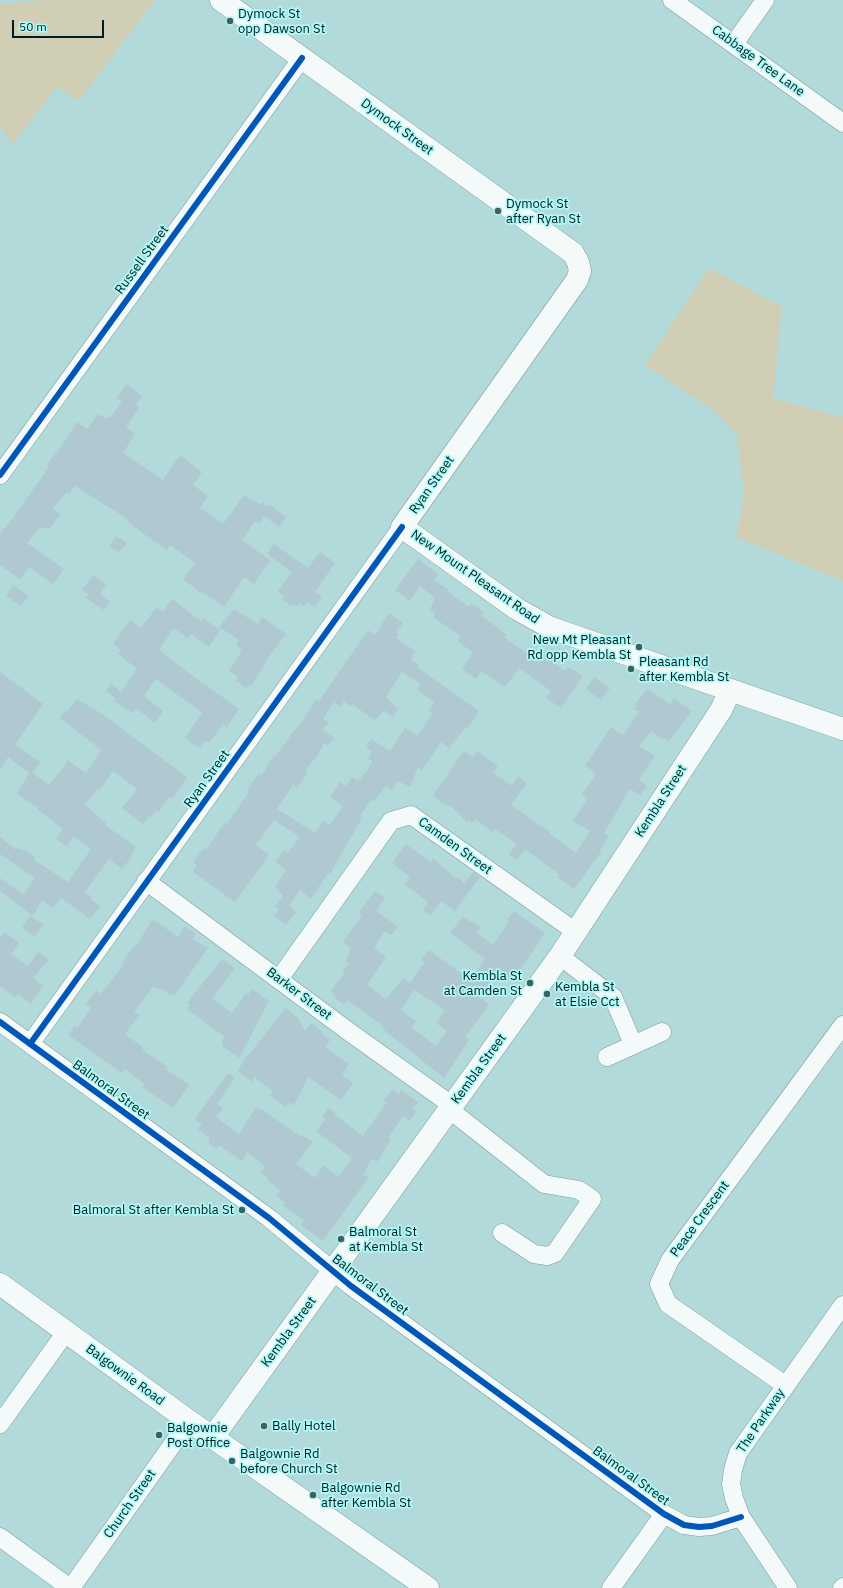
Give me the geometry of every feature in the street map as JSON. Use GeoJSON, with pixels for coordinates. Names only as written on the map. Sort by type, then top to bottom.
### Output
{"type":"FeatureCollection","features":[{"type":"Feature","properties":{"kind":"main road","name":"Dymock Street"},"geometry":{"type":"LineString","coordinates":[[221,0],[573,253]]}},
{"type":"Feature","properties":{"kind":"main road","name":"Ryan Street"},"geometry":{"type":"LineString","coordinates":[[402,527],[577,280],[580,270],[573,253]]}},
{"type":"Feature","properties":{"kind":"main road","name":"New Mount Pleasant Road"},"geometry":{"type":"LineString","coordinates":[[402,527],[517,609],[551,628],[843,729]]}},
{"type":"Feature","properties":{"kind":"main road","name":"Kembla Street"},"geometry":{"type":"LineString","coordinates":[[213,1436],[452,1108],[560,956],[716,716],[730,691]]}},
{"type":"Feature","properties":{"kind":"main road","name":"Balgownie Road"},"geometry":{"type":"LineString","coordinates":[[0,1284],[334,1524],[428,1588]]}},
{"type":"Feature","properties":{"kind":"street","name":"Cabbage Tree Lane"},"geometry":{"type":"LineString","coordinates":[[672,0],[843,123]]}},
{"type":"Feature","properties":{"kind":"street"},"geometry":{"type":"LineString","coordinates":[[734,44],[765,0]]}},
{"type":"Feature","properties":{"kind":"street","name":"Russell Street"},"geometry":{"type":"LineString","coordinates":[[0,475],[302,58]]}},
{"type":"Feature","properties":{"kind":"street","name":"Ryan Street"},"geometry":{"type":"LineString","coordinates":[[30,1044],[402,527]]}},
{"type":"Feature","properties":{"kind":"street","name":"Camden Street"},"geometry":{"type":"LineString","coordinates":[[279,980],[391,821],[411,815],[576,932]]}},
{"type":"Feature","properties":{"kind":"street","name":"Barker Street"},"geometry":{"type":"LineString","coordinates":[[146,881],[452,1108],[544,1184],[579,1190],[592,1199],[555,1252],[547,1256],[534,1254],[502,1233]]}},
{"type":"Feature","properties":{"kind":"street"},"geometry":{"type":"LineString","coordinates":[[560,956],[613,997],[633,1044]]}},
{"type":"Feature","properties":{"kind":"street","name":"Balmoral Street"},"geometry":{"type":"LineString","coordinates":[[0,1022],[269,1218],[357,1291],[664,1514],[684,1525],[699,1527],[712,1526],[741,1517]]}},
{"type":"Feature","properties":{"kind":"street","name":"Peace Crescent"},"geometry":{"type":"LineString","coordinates":[[785,1385],[668,1304],[660,1284],[670,1260],[843,1025]]}},
{"type":"Feature","properties":{"kind":"street"},"geometry":{"type":"LineString","coordinates":[[607,1057],[662,1032]]}},
{"type":"Feature","properties":{"kind":"street","name":"The Parkway"},"geometry":{"type":"LineString","coordinates":[[788,1588],[741,1517],[734,1498],[732,1484],[733,1470],[738,1453],[843,1305]]}},
{"type":"Feature","properties":{"kind":"street"},"geometry":{"type":"LineString","coordinates":[[0,1424],[66,1332]]}},
{"type":"Feature","properties":{"kind":"street","name":"Church Street"},"geometry":{"type":"LineString","coordinates":[[71,1588],[189,1421]]}},
{"type":"Feature","properties":{"kind":"street"},"geometry":{"type":"LineString","coordinates":[[611,1588],[664,1514]]}},
{"type":"Feature","properties":{"kind":"street"},"geometry":{"type":"LineString","coordinates":[[0,1537],[71,1588]]}},
{"type":"Feature","properties":{"kind":"shaded area"},"geometry":{"type":"Polygon","coordinates":[[[43,0],[155,0],[79,101],[57,87],[13,144],[0,127],[0,4],[43,0]]]}},
{"type":"Feature","properties":{"kind":"shaded area"},"geometry":{"type":"Polygon","coordinates":[[[709,268],[782,307],[773,399],[843,417],[843,581],[736,537],[744,496],[737,435],[716,412],[645,365],[709,268]]]}},
{"type":"Feature","properties":{"kind":"building"},"geometry":{"type":"Polygon","coordinates":[[[126,384],[142,396],[136,405],[139,408],[126,427],[135,434],[123,453],[163,480],[180,455],[202,472],[193,485],[208,496],[200,508],[223,524],[244,495],[261,505],[262,502],[268,507],[269,504],[286,517],[279,527],[264,516],[259,524],[255,521],[242,540],[270,560],[254,584],[244,577],[224,607],[202,592],[201,593],[183,579],[195,563],[170,545],[167,551],[128,522],[129,520],[75,486],[69,494],[66,492],[53,509],[60,514],[50,529],[40,527],[27,543],[64,569],[53,584],[29,567],[20,579],[0,565],[0,534],[49,467],[47,466],[50,460],[61,447],[77,422],[87,429],[98,414],[106,419],[108,416],[110,418],[122,402],[117,398],[126,384]]]}},
{"type":"Feature","properties":{"kind":"building"},"geometry":{"type":"Polygon","coordinates":[[[116,536],[127,543],[119,552],[109,546],[116,536]]]}},
{"type":"Feature","properties":{"kind":"building"},"geometry":{"type":"Polygon","coordinates":[[[274,544],[308,568],[320,552],[335,563],[315,592],[322,597],[315,607],[308,602],[303,606],[300,603],[297,606],[293,604],[292,606],[282,599],[284,597],[278,591],[292,572],[267,554],[274,544]]]}},
{"type":"Feature","properties":{"kind":"building"},"geometry":{"type":"Polygon","coordinates":[[[418,559],[438,574],[434,580],[449,590],[447,591],[469,607],[471,603],[484,613],[482,616],[507,635],[505,638],[534,658],[539,651],[565,671],[568,667],[583,676],[561,708],[546,698],[551,691],[519,668],[505,687],[481,671],[476,679],[462,669],[473,653],[458,641],[461,637],[433,617],[435,613],[430,609],[435,598],[420,586],[410,601],[395,590],[418,559]]]}},
{"type":"Feature","properties":{"kind":"building"},"geometry":{"type":"Polygon","coordinates":[[[93,575],[106,584],[100,594],[110,602],[104,610],[86,598],[89,594],[82,590],[93,575]]]}},
{"type":"Feature","properties":{"kind":"building"},"geometry":{"type":"Polygon","coordinates":[[[13,585],[29,596],[21,606],[6,596],[13,585]]]}},
{"type":"Feature","properties":{"kind":"building"},"geometry":{"type":"Polygon","coordinates":[[[172,599],[201,621],[203,618],[220,630],[209,647],[191,634],[188,639],[174,628],[159,650],[239,709],[227,727],[223,724],[209,743],[205,741],[199,748],[185,738],[202,713],[156,679],[144,696],[163,711],[155,723],[136,708],[133,713],[126,709],[114,701],[116,699],[106,691],[111,683],[121,692],[137,669],[118,654],[121,650],[113,644],[130,620],[141,628],[156,608],[163,612],[172,599]]]}},
{"type":"Feature","properties":{"kind":"building"},"geometry":{"type":"Polygon","coordinates":[[[234,609],[258,624],[262,617],[286,634],[265,662],[266,663],[251,686],[249,685],[246,688],[236,681],[238,677],[229,671],[242,650],[236,645],[239,640],[219,627],[234,609]]]}},
{"type":"Feature","properties":{"kind":"building"},"geometry":{"type":"Polygon","coordinates":[[[389,613],[403,623],[396,632],[399,634],[396,638],[415,651],[411,660],[419,665],[417,667],[479,711],[468,728],[466,727],[449,748],[441,742],[422,770],[418,767],[410,787],[398,781],[392,790],[386,786],[374,801],[371,800],[360,816],[362,818],[330,874],[328,873],[311,899],[300,890],[289,906],[296,912],[286,925],[274,916],[279,909],[275,907],[283,896],[275,887],[286,870],[275,862],[284,850],[288,853],[300,837],[274,820],[256,845],[269,855],[235,902],[193,872],[197,865],[193,862],[204,848],[206,850],[224,823],[227,824],[249,792],[247,790],[259,773],[262,775],[274,755],[276,756],[293,732],[297,727],[298,728],[316,699],[319,701],[368,630],[375,635],[389,613]],[[402,672],[386,697],[398,709],[393,717],[384,710],[375,721],[352,704],[350,706],[344,701],[340,707],[334,702],[323,719],[328,722],[323,730],[334,738],[328,746],[324,743],[318,755],[305,770],[308,772],[297,788],[293,785],[277,809],[315,833],[323,821],[330,825],[343,806],[330,797],[340,782],[346,786],[352,777],[358,781],[368,770],[372,761],[368,758],[372,751],[366,747],[371,739],[390,751],[405,728],[417,736],[432,714],[428,711],[434,702],[417,690],[421,685],[402,672]]]}},
{"type":"Feature","properties":{"kind":"building"},"geometry":{"type":"Polygon","coordinates":[[[0,672],[43,704],[15,745],[40,762],[33,773],[49,785],[65,765],[67,760],[86,773],[101,750],[60,718],[65,711],[67,712],[77,699],[99,712],[187,777],[172,799],[169,797],[159,812],[156,811],[151,817],[149,816],[143,824],[122,808],[137,789],[113,771],[99,791],[97,789],[85,805],[106,823],[105,825],[136,847],[131,854],[133,855],[122,869],[109,859],[85,892],[92,897],[91,899],[100,907],[90,919],[61,898],[53,908],[42,900],[33,916],[0,891],[0,878],[23,895],[35,878],[0,854],[0,837],[16,850],[18,847],[22,851],[23,849],[36,858],[34,860],[68,882],[91,849],[73,836],[67,847],[56,839],[63,829],[37,809],[38,808],[17,794],[29,773],[8,757],[0,770],[0,672]]]}},
{"type":"Feature","properties":{"kind":"building"},"geometry":{"type":"Polygon","coordinates":[[[594,677],[610,688],[601,700],[586,689],[594,677]]]}},
{"type":"Feature","properties":{"kind":"building"},"geometry":{"type":"Polygon","coordinates":[[[647,689],[670,704],[674,698],[692,711],[669,741],[664,738],[663,740],[651,731],[639,746],[655,756],[639,780],[647,786],[640,795],[630,789],[604,833],[608,836],[600,851],[601,852],[574,889],[557,877],[559,874],[525,849],[517,860],[509,854],[517,844],[495,829],[493,832],[475,819],[472,823],[469,820],[467,822],[452,807],[444,803],[443,804],[433,795],[464,751],[473,757],[477,751],[498,766],[493,772],[512,786],[518,776],[527,783],[511,805],[550,832],[549,833],[576,853],[590,831],[573,821],[588,799],[582,794],[596,775],[592,773],[594,771],[585,766],[611,727],[623,735],[639,711],[635,709],[637,706],[635,704],[647,689]]]}},
{"type":"Feature","properties":{"kind":"building"},"geometry":{"type":"Polygon","coordinates":[[[406,844],[431,862],[433,858],[456,879],[458,877],[464,883],[473,872],[480,877],[455,911],[441,901],[431,916],[423,910],[428,902],[405,884],[410,877],[392,863],[406,844]]]}},
{"type":"Feature","properties":{"kind":"building"},"geometry":{"type":"Polygon","coordinates":[[[375,891],[385,898],[376,911],[398,927],[391,935],[385,931],[374,948],[386,957],[367,985],[386,999],[403,978],[410,983],[425,962],[421,960],[429,950],[470,980],[485,959],[450,933],[463,917],[480,927],[477,933],[493,945],[509,922],[507,920],[514,911],[545,933],[514,980],[499,970],[479,997],[489,1005],[465,1037],[469,1040],[444,1078],[383,1029],[384,1027],[347,1000],[344,1005],[334,997],[335,995],[331,991],[345,972],[343,971],[349,963],[346,960],[351,948],[343,942],[362,915],[359,912],[375,891]],[[414,990],[401,1010],[416,1021],[411,1027],[436,1046],[447,1031],[436,1023],[445,1010],[414,990]]]}},
{"type":"Feature","properties":{"kind":"building"},"geometry":{"type":"Polygon","coordinates":[[[30,916],[43,924],[35,937],[22,928],[30,916]]]}},
{"type":"Feature","properties":{"kind":"building"},"geometry":{"type":"Polygon","coordinates":[[[153,919],[178,937],[185,926],[196,934],[193,939],[208,948],[175,995],[172,993],[171,996],[160,988],[158,989],[154,986],[134,1012],[139,1015],[125,1034],[144,1048],[142,1050],[168,1067],[166,1069],[189,1085],[173,1108],[142,1087],[144,1084],[125,1069],[122,1073],[68,1035],[75,1025],[78,1027],[91,1008],[86,1004],[96,990],[101,994],[124,964],[122,963],[134,946],[135,947],[153,919]]]}},
{"type":"Feature","properties":{"kind":"building"},"geometry":{"type":"Polygon","coordinates":[[[4,932],[19,943],[11,954],[28,966],[38,952],[49,960],[33,978],[43,986],[31,1004],[18,994],[15,997],[0,986],[0,938],[4,932]]]}},
{"type":"Feature","properties":{"kind":"building"},"geometry":{"type":"Polygon","coordinates":[[[222,959],[235,968],[212,999],[232,1013],[246,993],[248,995],[252,989],[269,1001],[239,1058],[222,1046],[223,1043],[221,1042],[225,1037],[187,1009],[190,1005],[187,1003],[222,959]]]}},
{"type":"Feature","properties":{"kind":"building"},"geometry":{"type":"Polygon","coordinates":[[[286,1008],[298,1018],[305,1031],[311,1023],[323,1032],[322,1034],[330,1040],[325,1047],[349,1064],[342,1075],[353,1083],[341,1100],[308,1077],[294,1106],[289,1102],[286,1107],[270,1095],[273,1091],[254,1077],[252,1082],[238,1071],[246,1056],[247,1057],[286,1008]]]}},
{"type":"Feature","properties":{"kind":"building"},"geometry":{"type":"Polygon","coordinates":[[[228,1073],[235,1078],[217,1104],[223,1108],[216,1117],[239,1134],[256,1107],[259,1109],[260,1108],[301,1137],[302,1135],[313,1142],[296,1164],[315,1178],[323,1165],[338,1177],[352,1158],[316,1131],[326,1119],[322,1116],[329,1108],[336,1114],[335,1115],[363,1136],[386,1103],[383,1101],[393,1089],[399,1094],[401,1090],[418,1102],[413,1109],[416,1112],[410,1121],[403,1116],[388,1138],[391,1140],[377,1162],[372,1159],[363,1174],[368,1178],[323,1241],[301,1225],[304,1220],[283,1205],[285,1202],[276,1196],[280,1190],[267,1180],[268,1178],[261,1172],[265,1166],[247,1152],[242,1161],[219,1145],[217,1149],[208,1142],[210,1139],[198,1129],[202,1124],[195,1119],[228,1073]]]}},
{"type":"Feature","properties":{"kind":"cycle path"},"geometry":{"type":"LineString","coordinates":[[0,475],[302,58]]}},
{"type":"Feature","properties":{"kind":"cycle path"},"geometry":{"type":"LineString","coordinates":[[30,1044],[402,527]]}},
{"type":"Feature","properties":{"kind":"cycle path"},"geometry":{"type":"LineString","coordinates":[[0,1022],[269,1218],[351,1286],[664,1514],[684,1525],[699,1527],[712,1526],[741,1517]]}},
{"type":"Feature","properties":{"kind":"place","name":"Dymock St opp Dawson St"},"geometry":{"type":"Point","coordinates":[230,21]}},
{"type":"Feature","properties":{"kind":"place","name":"Dymock St after Ryan St"},"geometry":{"type":"Point","coordinates":[498,211]}},
{"type":"Feature","properties":{"kind":"place","name":"New Mt Pleasant Rd opp Kembla St"},"geometry":{"type":"Point","coordinates":[639,647]}},
{"type":"Feature","properties":{"kind":"place","name":"Pleasant Rd after Kembla St"},"geometry":{"type":"Point","coordinates":[631,669]}},
{"type":"Feature","properties":{"kind":"place","name":"Kembla St at Camden St"},"geometry":{"type":"Point","coordinates":[530,983]}},
{"type":"Feature","properties":{"kind":"place","name":"Kembla St at Elsie Cct"},"geometry":{"type":"Point","coordinates":[547,994]}},
{"type":"Feature","properties":{"kind":"place","name":"Balmoral St after Kembla St"},"geometry":{"type":"Point","coordinates":[242,1210]}},
{"type":"Feature","properties":{"kind":"place","name":"Balmoral St at Kembla St"},"geometry":{"type":"Point","coordinates":[341,1239]}},
{"type":"Feature","properties":{"kind":"place","name":"Bally Hotel"},"geometry":{"type":"Point","coordinates":[264,1426]}},
{"type":"Feature","properties":{"kind":"place","name":"Balgownie Post Office"},"geometry":{"type":"Point","coordinates":[159,1435]}},
{"type":"Feature","properties":{"kind":"place","name":"Balgownie Rd before Church St"},"geometry":{"type":"Point","coordinates":[232,1461]}},
{"type":"Feature","properties":{"kind":"place","name":"Balgownie Rd after Kembla St"},"geometry":{"type":"Point","coordinates":[313,1495]}}]}
